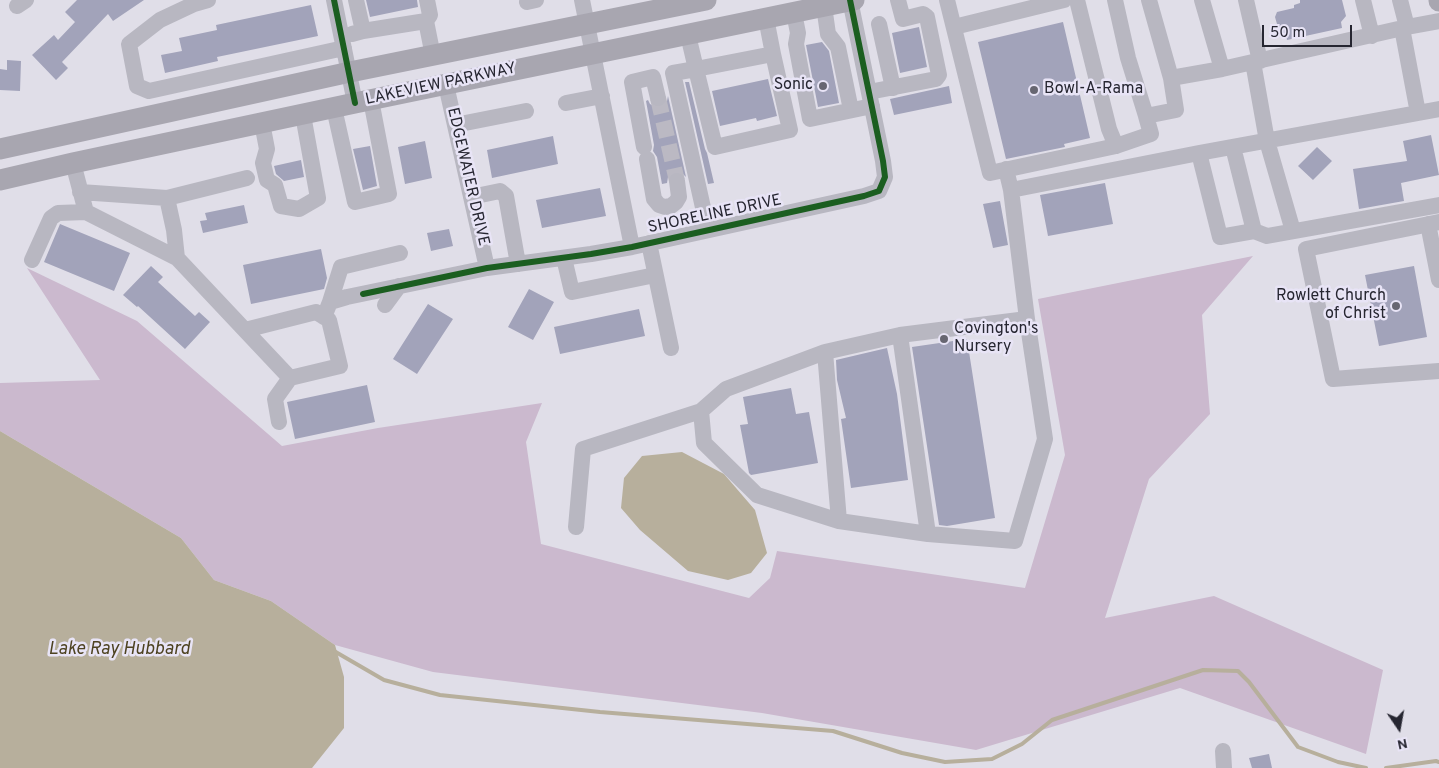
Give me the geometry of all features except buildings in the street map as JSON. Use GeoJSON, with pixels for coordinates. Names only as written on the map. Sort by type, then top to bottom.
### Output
{"type":"FeatureCollection","features":[{"type":"Feature","properties":{"kind":"main road","name":"LAKEVIEW PARKWAY"},"geometry":{"type":"LineString","coordinates":[[0,149],[350,72],[706,0]]}},
{"type":"Feature","properties":{"kind":"main road","name":"LAKEVIEW PARKWAY"},"geometry":{"type":"LineString","coordinates":[[0,180],[593,53],[852,0]]}},
{"type":"Feature","properties":{"kind":"main road"},"geometry":{"type":"LineString","coordinates":[[73,164],[76,152],[84,142],[102,132],[154,115]]}},
{"type":"Feature","properties":{"kind":"street"},"geometry":{"type":"LineString","coordinates":[[208,0],[194,4],[160,20],[129,44],[137,86],[149,91],[343,42],[363,31],[426,20],[430,15],[427,0]]}},
{"type":"Feature","properties":{"kind":"street"},"geometry":{"type":"LineString","coordinates":[[334,0],[350,72],[381,150],[389,194],[355,202],[334,108]]}},
{"type":"Feature","properties":{"kind":"street"},"geometry":{"type":"LineString","coordinates":[[356,0],[363,31]]}},
{"type":"Feature","properties":{"kind":"street"},"geometry":{"type":"LineString","coordinates":[[582,0],[632,246]]}},
{"type":"Feature","properties":{"kind":"street","name":"SHORELINE DRIVE"},"geometry":{"type":"LineString","coordinates":[[245,330],[327,310],[363,294],[399,286],[487,268],[564,258],[649,243],[880,191],[885,177],[883,161],[856,30],[852,0]]}},
{"type":"Feature","properties":{"kind":"street"},"geometry":{"type":"LineString","coordinates":[[898,0],[903,19]]}},
{"type":"Feature","properties":{"kind":"street"},"geometry":{"type":"LineString","coordinates":[[947,0],[990,173],[1116,146],[1151,134],[1128,58],[1115,0]]}},
{"type":"Feature","properties":{"kind":"street"},"geometry":{"type":"LineString","coordinates":[[954,27],[1064,0]]}},
{"type":"Feature","properties":{"kind":"street"},"geometry":{"type":"LineString","coordinates":[[1077,0],[1109,129],[1116,146]]}},
{"type":"Feature","properties":{"kind":"street"},"geometry":{"type":"LineString","coordinates":[[1146,116],[1176,110],[1171,78],[1149,0]]}},
{"type":"Feature","properties":{"kind":"street"},"geometry":{"type":"LineString","coordinates":[[1202,0],[1222,69]]}},
{"type":"Feature","properties":{"kind":"street"},"geometry":{"type":"LineString","coordinates":[[1246,0],[1267,141],[1293,231]]}},
{"type":"Feature","properties":{"kind":"street"},"geometry":{"type":"LineString","coordinates":[[1364,0],[1372,36]]}},
{"type":"Feature","properties":{"kind":"street"},"geometry":{"type":"LineString","coordinates":[[1400,0],[1418,113]]}},
{"type":"Feature","properties":{"kind":"street"},"geometry":{"type":"LineString","coordinates":[[824,6],[828,34],[838,47],[851,110]]}},
{"type":"Feature","properties":{"kind":"street"},"geometry":{"type":"LineString","coordinates":[[794,12],[798,33],[796,44],[810,118],[851,110],[893,88],[936,79],[939,75],[927,17],[923,14],[856,30]]}},
{"type":"Feature","properties":{"kind":"street"},"geometry":{"type":"LineString","coordinates":[[688,35],[716,147],[790,130],[766,18]]}},
{"type":"Feature","properties":{"kind":"street"},"geometry":{"type":"LineString","coordinates":[[426,20],[433,56]]}},
{"type":"Feature","properties":{"kind":"street"},"geometry":{"type":"LineString","coordinates":[[1171,78],[1222,69],[1439,21]]}},
{"type":"Feature","properties":{"kind":"street"},"geometry":{"type":"LineString","coordinates":[[879,24],[893,88]]}},
{"type":"Feature","properties":{"kind":"street"},"geometry":{"type":"LineString","coordinates":[[677,180],[679,197],[676,202],[672,206],[665,207],[659,205],[654,199],[632,82],[774,54]]}},
{"type":"Feature","properties":{"kind":"street"},"geometry":{"type":"LineString","coordinates":[[673,73],[708,230]]}},
{"type":"Feature","properties":{"kind":"street"},"geometry":{"type":"LineString","coordinates":[[653,78],[658,98]]}},
{"type":"Feature","properties":{"kind":"street","name":"EDGEWATER DRIVE"},"geometry":{"type":"LineString","coordinates":[[446,85],[487,268]]}},
{"type":"Feature","properties":{"kind":"street"},"geometry":{"type":"LineString","coordinates":[[566,103],[602,96]]}},
{"type":"Feature","properties":{"kind":"street"},"geometry":{"type":"LineString","coordinates":[[1011,190],[1198,153],[1439,109]]}},
{"type":"Feature","properties":{"kind":"street"},"geometry":{"type":"LineString","coordinates":[[455,125],[526,111]]}},
{"type":"Feature","properties":{"kind":"street"},"geometry":{"type":"LineString","coordinates":[[262,123],[266,149],[263,163],[267,180],[275,185],[281,206],[299,209],[318,198],[303,115]]}},
{"type":"Feature","properties":{"kind":"street"},"geometry":{"type":"LineString","coordinates":[[1233,147],[1254,231]]}},
{"type":"Feature","properties":{"kind":"street"},"geometry":{"type":"LineString","coordinates":[[1198,153],[1220,237],[1254,231],[1267,236],[1439,205]]}},
{"type":"Feature","properties":{"kind":"street"},"geometry":{"type":"LineString","coordinates":[[73,164],[83,202],[177,258],[290,378]]}},
{"type":"Feature","properties":{"kind":"street"},"geometry":{"type":"LineString","coordinates":[[701,411],[704,443],[757,496],[839,521],[928,534],[1015,541],[1045,439],[1027,319],[1011,190],[1006,169]]}},
{"type":"Feature","properties":{"kind":"street"},"geometry":{"type":"LineString","coordinates":[[32,260],[51,218],[83,202],[167,198],[247,178]]}},
{"type":"Feature","properties":{"kind":"street"},"geometry":{"type":"LineString","coordinates":[[471,197],[500,191],[506,196],[518,264]]}},
{"type":"Feature","properties":{"kind":"street"},"geometry":{"type":"LineString","coordinates":[[167,198],[174,230],[177,258]]}},
{"type":"Feature","properties":{"kind":"street"},"geometry":{"type":"LineString","coordinates":[[1439,280],[1434,223],[1306,249],[1333,379],[1439,371]]}},
{"type":"Feature","properties":{"kind":"street"},"geometry":{"type":"LineString","coordinates":[[649,243],[670,348]]}},
{"type":"Feature","properties":{"kind":"street"},"geometry":{"type":"LineString","coordinates":[[279,422],[275,399],[290,378],[340,366],[327,310],[340,266],[400,253]]}},
{"type":"Feature","properties":{"kind":"street"},"geometry":{"type":"LineString","coordinates":[[564,258],[572,292],[655,275]]}},
{"type":"Feature","properties":{"kind":"street"},"geometry":{"type":"LineString","coordinates":[[386,305],[399,286]]}},
{"type":"Feature","properties":{"kind":"street"},"geometry":{"type":"LineString","coordinates":[[576,527],[583,449],[701,411],[726,389],[825,352],[900,335],[1027,319]]}},
{"type":"Feature","properties":{"kind":"street"},"geometry":{"type":"LineString","coordinates":[[900,335],[928,534]]}},
{"type":"Feature","properties":{"kind":"street"},"geometry":{"type":"LineString","coordinates":[[825,352],[839,521]]}},
{"type":"Feature","properties":{"kind":"street"},"geometry":{"type":"LineString","coordinates":[[1224,751],[1224,768]]}},
{"type":"Feature","properties":{"kind":"shaded area"},"geometry":{"type":"Polygon","coordinates":[[[1253,256],[1202,315],[1210,414],[1149,479],[1105,618],[1214,596],[1383,670],[1366,754],[1180,688],[976,750],[762,713],[433,672],[335,645],[271,601],[214,580],[181,538],[0,431],[0,383],[100,380],[27,268],[137,321],[282,446],[378,428],[542,403],[526,442],[541,544],[749,598],[770,578],[777,551],[1025,588],[1065,455],[1038,299],[1253,256]]]}},
{"type":"Feature","properties":{"kind":"water","name":"Lake Ray Hubbard"},"geometry":{"type":"Polygon","coordinates":[[[0,431],[181,538],[214,580],[271,601],[335,645],[344,677],[344,728],[312,768],[0,768],[0,431]]]}},
{"type":"Feature","properties":{"kind":"water"},"geometry":{"type":"Polygon","coordinates":[[[682,452],[724,474],[755,510],[767,553],[751,573],[728,580],[688,571],[640,530],[621,508],[624,478],[642,456],[682,452]]]}},
{"type":"Feature","properties":{"kind":"waterway"},"geometry":{"type":"LineString","coordinates":[[334,651],[384,680],[440,695],[600,712],[833,731],[902,753],[945,762],[992,759],[1022,744],[1052,720],[1203,670],[1238,671],[1249,682],[1298,747],[1338,762],[1366,768]]}},
{"type":"Feature","properties":{"kind":"waterway"},"geometry":{"type":"LineString","coordinates":[[1386,768],[1439,762]]}},
{"type":"Feature","properties":{"kind":"tunnel"},"geometry":{"type":"LineString","coordinates":[[658,98],[677,181]]}},
{"type":"Feature","properties":{"kind":"cycle path"},"geometry":{"type":"LineString","coordinates":[[334,0],[355,103]]}},
{"type":"Feature","properties":{"kind":"cycle path"},"geometry":{"type":"LineString","coordinates":[[363,294],[487,268],[632,247],[864,196],[879,191],[885,177],[883,161],[850,0]]}},
{"type":"Feature","properties":{"kind":"place","name":"Sonic"},"geometry":{"type":"Point","coordinates":[823,86]}},
{"type":"Feature","properties":{"kind":"place","name":"Bowl-A-Rama"},"geometry":{"type":"Point","coordinates":[1034,90]}},
{"type":"Feature","properties":{"kind":"place","name":"Rowlett Church of Christ"},"geometry":{"type":"Point","coordinates":[1396,306]}},
{"type":"Feature","properties":{"kind":"place","name":"Covington's Nursery"},"geometry":{"type":"Point","coordinates":[944,339]}}]}
